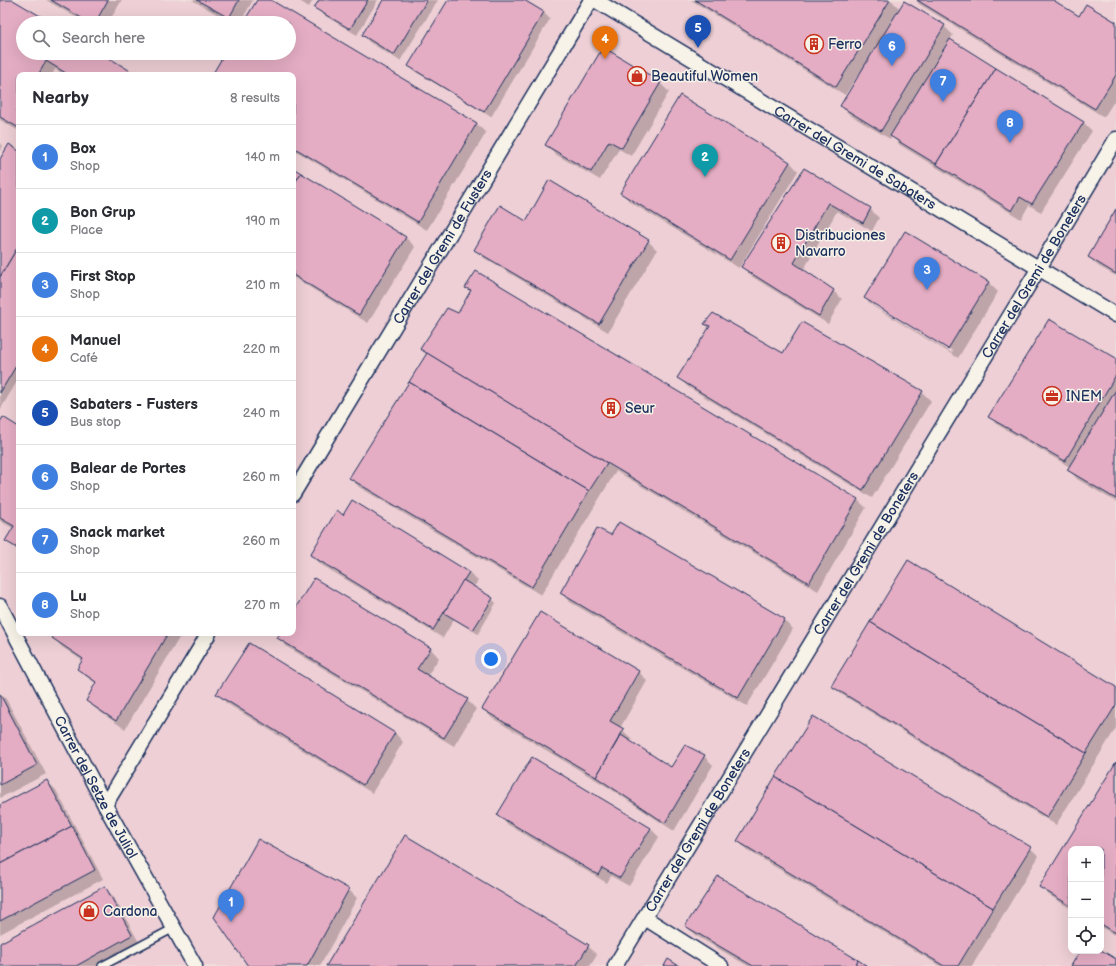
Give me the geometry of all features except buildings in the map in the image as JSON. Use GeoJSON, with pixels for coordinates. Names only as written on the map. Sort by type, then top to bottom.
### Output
{"type":"FeatureCollection","features":[{"type":"Feature","properties":{"kind":"street","name":"Carrer del Gremi de Fusters"},"geometry":{"type":"LineString","coordinates":[[296,489],[591,0]]}},
{"type":"Feature","properties":{"kind":"street","name":"Carrer del Gremi de Sabaters"},"geometry":{"type":"LineString","coordinates":[[595,0],[1116,315]]}},
{"type":"Feature","properties":{"kind":"street","name":"Carrer del Gremi de Boneters"},"geometry":{"type":"LineString","coordinates":[[615,966],[1116,139]]}},
{"type":"Feature","properties":{"kind":"street","name":"Carrer del Setze de Juliol"},"geometry":{"type":"LineString","coordinates":[[0,606],[105,805],[195,966]]}},
{"type":"Feature","properties":{"kind":"street"},"geometry":{"type":"LineString","coordinates":[[105,805],[207,636]]}},
{"type":"Feature","properties":{"kind":"street"},"geometry":{"type":"LineString","coordinates":[[645,918],[721,966]]}},
{"type":"Feature","properties":{"kind":"lane"},"geometry":{"type":"LineString","coordinates":[[102,966],[174,928]]}},
{"type":"Feature","properties":{"kind":"shaded area"},"geometry":{"type":"Polygon","coordinates":[[[0,0],[1116,0],[1116,966],[0,966],[0,0]]]}},
{"type":"Feature","properties":{"kind":"place","name":"Ferro"},"geometry":{"type":"Point","coordinates":[814,44]}},
{"type":"Feature","properties":{"kind":"place","name":"Sabaters - Fusters"},"geometry":{"type":"Point","coordinates":[698,48]}},
{"type":"Feature","properties":{"kind":"place","name":"Manuel"},"geometry":{"type":"Point","coordinates":[605,59]}},
{"type":"Feature","properties":{"kind":"place","name":"Balear de Portes"},"geometry":{"type":"Point","coordinates":[892,66]}},
{"type":"Feature","properties":{"kind":"place","name":"Beautiful Women"},"geometry":{"type":"Point","coordinates":[637,76]}},
{"type":"Feature","properties":{"kind":"place","name":"Snack market"},"geometry":{"type":"Point","coordinates":[943,102]}},
{"type":"Feature","properties":{"kind":"place","name":"Lu"},"geometry":{"type":"Point","coordinates":[1010,143]}},
{"type":"Feature","properties":{"kind":"place","name":"Bon Grup"},"geometry":{"type":"Point","coordinates":[705,177]}},
{"type":"Feature","properties":{"kind":"place","name":"Distribuciones Navarro"},"geometry":{"type":"Point","coordinates":[781,243]}},
{"type":"Feature","properties":{"kind":"place","name":"First Stop"},"geometry":{"type":"Point","coordinates":[927,290]}},
{"type":"Feature","properties":{"kind":"place","name":"INEM"},"geometry":{"type":"Point","coordinates":[1052,396]}},
{"type":"Feature","properties":{"kind":"place","name":"Seur"},"geometry":{"type":"Point","coordinates":[611,408]}},
{"type":"Feature","properties":{"kind":"place","name":"Cardona"},"geometry":{"type":"Point","coordinates":[89,911]}},
{"type":"Feature","properties":{"kind":"place","name":"Box"},"geometry":{"type":"Point","coordinates":[231,922]}}]}
